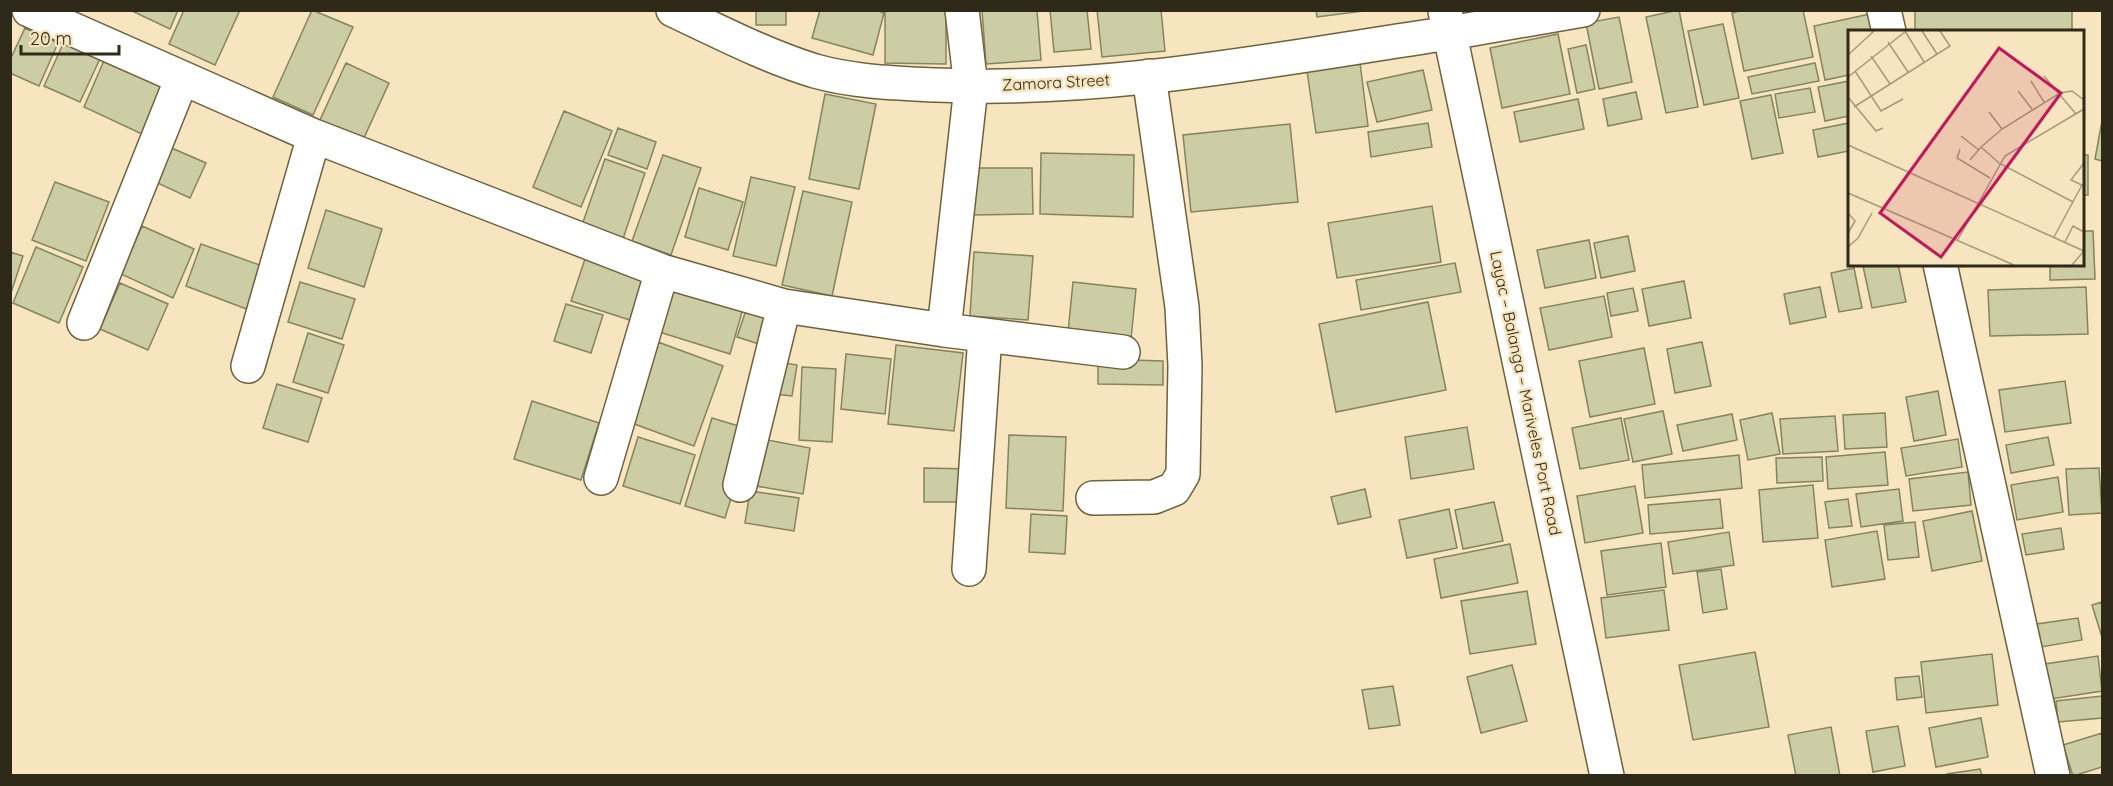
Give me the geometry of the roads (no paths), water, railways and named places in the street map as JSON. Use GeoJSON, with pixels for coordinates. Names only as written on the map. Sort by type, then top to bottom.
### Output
{"type":"FeatureCollection","features":[{"type":"Feature","properties":{"kind":"street"},"geometry":{"type":"LineString","coordinates":[[29,10],[314,136],[662,271],[784,306],[944,330],[1123,352]]}},
{"type":"Feature","properties":{"kind":"street","name":"Zamora Street"},"geometry":{"type":"LineString","coordinates":[[673,10],[763,51],[816,71],[874,82],[971,87],[1060,84],[1192,72],[1447,22],[1583,10]]}},
{"type":"Feature","properties":{"kind":"street"},"geometry":{"type":"LineString","coordinates":[[944,330],[971,87],[962,10]]}},
{"type":"Feature","properties":{"kind":"street"},"geometry":{"type":"LineString","coordinates":[[1884,10],[1889,30]]}},
{"type":"Feature","properties":{"kind":"street","name":"Layac – Balanga – Mariveles Port Road"},"geometry":{"type":"LineString","coordinates":[[1447,22],[1607,776]]}},
{"type":"Feature","properties":{"kind":"street"},"geometry":{"type":"LineString","coordinates":[[1093,498],[1154,497],[1174,489],[1183,474],[1185,366],[1182,307],[1149,76]]}},
{"type":"Feature","properties":{"kind":"street"},"geometry":{"type":"LineString","coordinates":[[84,323],[182,78]]}},
{"type":"Feature","properties":{"kind":"street"},"geometry":{"type":"LineString","coordinates":[[248,366],[314,136]]}},
{"type":"Feature","properties":{"kind":"street"},"geometry":{"type":"LineString","coordinates":[[1940,266],[2053,776]]}},
{"type":"Feature","properties":{"kind":"street"},"geometry":{"type":"LineString","coordinates":[[601,478],[662,271]]}},
{"type":"Feature","properties":{"kind":"street"},"geometry":{"type":"LineString","coordinates":[[740,485],[784,306]]}},
{"type":"Feature","properties":{"kind":"street"},"geometry":{"type":"LineString","coordinates":[[969,569],[985,335]]}}]}
